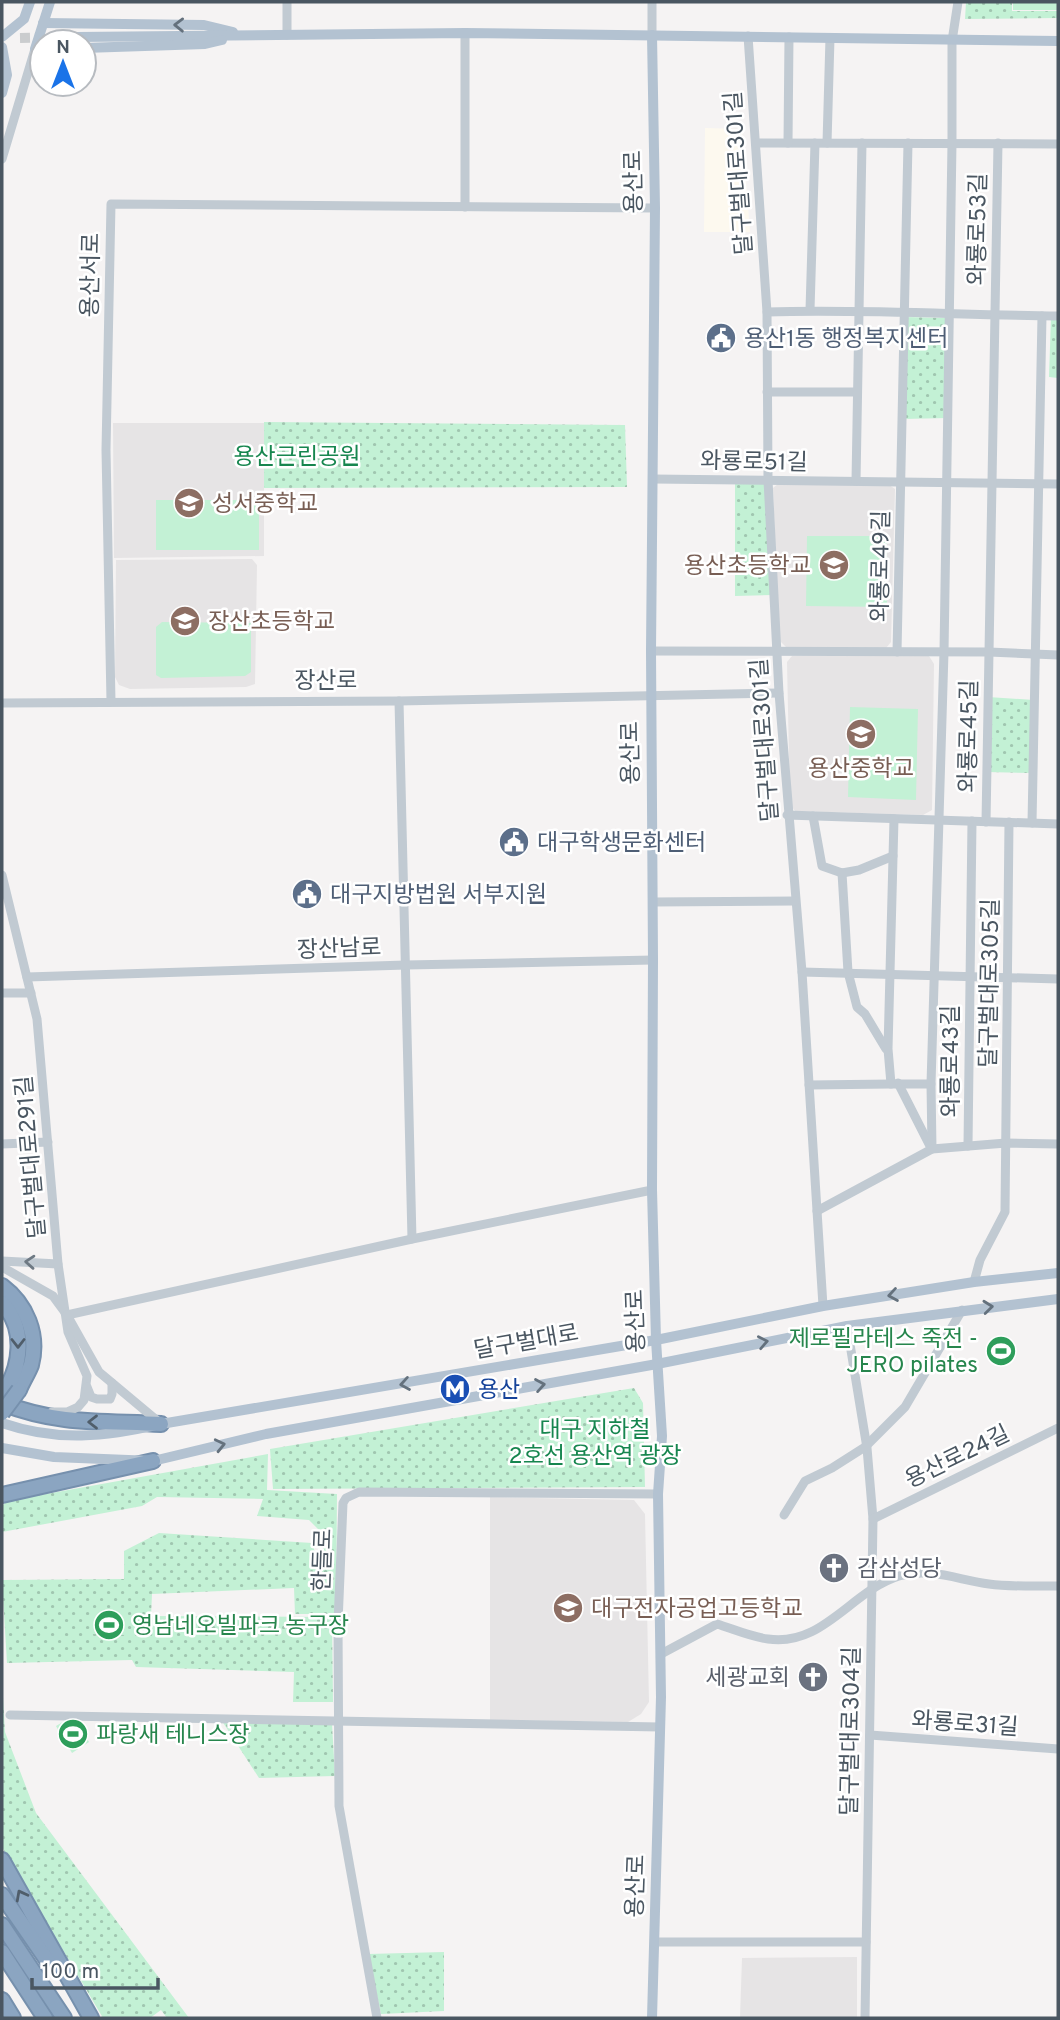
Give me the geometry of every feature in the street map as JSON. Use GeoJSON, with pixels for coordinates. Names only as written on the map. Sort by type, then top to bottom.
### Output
{"type":"FeatureCollection","features":[{"type":"Feature","properties":{"kind":"highway"},"geometry":{"type":"LineString","coordinates":[[2,1286],[23,1307],[33,1332],[31,1364],[9,1390]]}},
{"type":"Feature","properties":{"kind":"highway"},"geometry":{"type":"LineString","coordinates":[[2,1303],[11,1313],[18,1330],[16,1368],[2,1413]]}},
{"type":"Feature","properties":{"kind":"highway"},"geometry":{"type":"LineString","coordinates":[[2,1403],[51,1418],[81,1422],[161,1424]]}},
{"type":"Feature","properties":{"kind":"highway"},"geometry":{"type":"LineString","coordinates":[[2,1495],[153,1461]]}},
{"type":"Feature","properties":{"kind":"highway"},"geometry":{"type":"LineString","coordinates":[[2,1502],[29,1490]]}},
{"type":"Feature","properties":{"kind":"highway"},"geometry":{"type":"LineString","coordinates":[[2,1860],[90,2018]]}},
{"type":"Feature","properties":{"kind":"highway"},"geometry":{"type":"LineString","coordinates":[[2,1895],[90,2018]]}},
{"type":"Feature","properties":{"kind":"highway"},"geometry":{"type":"LineString","coordinates":[[2,1925],[64,2018]]}},
{"type":"Feature","properties":{"kind":"highway"},"geometry":{"type":"LineString","coordinates":[[2,1952],[45,2018]]}},
{"type":"Feature","properties":{"kind":"highway"},"geometry":{"type":"LineString","coordinates":[[2,2000],[13,2018]]}},
{"type":"Feature","properties":{"kind":"highway"},"geometry":{"type":"LineString","coordinates":[[2,2007],[13,2018]]}},
{"type":"Feature","properties":{"kind":"main road"},"geometry":{"type":"LineString","coordinates":[[2,38],[24,19],[30,2]]}},
{"type":"Feature","properties":{"kind":"main road"},"geometry":{"type":"LineString","coordinates":[[42,28],[50,2]]}},
{"type":"Feature","properties":{"kind":"main road"},"geometry":{"type":"LineString","coordinates":[[43,23],[204,25],[246,35]]}},
{"type":"Feature","properties":{"kind":"main road"},"geometry":{"type":"LineString","coordinates":[[98,37],[465,33],[1058,41]]}},
{"type":"Feature","properties":{"kind":"main road"},"geometry":{"type":"LineString","coordinates":[[98,48],[205,44],[246,35]]}},
{"type":"Feature","properties":{"kind":"main road","name":"용산로"},"geometry":{"type":"LineString","coordinates":[[652,35],[652,1190],[662,1436],[659,1494],[660,1727],[652,2018]]}},
{"type":"Feature","properties":{"kind":"main road"},"geometry":{"type":"LineString","coordinates":[[2,38],[20,38]]}},
{"type":"Feature","properties":{"kind":"main road"},"geometry":{"type":"LineString","coordinates":[[2,47],[7,75],[2,93]]}},
{"type":"Feature","properties":{"kind":"main road","name":"달구벌대로"},"geometry":{"type":"LineString","coordinates":[[2,1423],[73,1437],[118,1434],[161,1424],[656,1340],[823,1306],[974,1282],[1058,1273]]}},
{"type":"Feature","properties":{"kind":"main road","name":"달구벌대로"},"geometry":{"type":"LineString","coordinates":[[2,1448],[54,1457],[153,1461],[266,1434],[657,1364],[847,1326],[1058,1299]]}},
{"type":"Feature","properties":{"kind":"street"},"geometry":{"type":"LineString","coordinates":[[287,2],[287,35]]}},
{"type":"Feature","properties":{"kind":"street","name":"용산로"},"geometry":{"type":"LineString","coordinates":[[652,2],[652,35]]}},
{"type":"Feature","properties":{"kind":"street","name":"와룡로53길"},"geometry":{"type":"LineString","coordinates":[[950,314],[952,41],[958,2]]}},
{"type":"Feature","properties":{"kind":"street"},"geometry":{"type":"LineString","coordinates":[[465,33],[465,206]]}},
{"type":"Feature","properties":{"kind":"street","name":"달구벌대로301길"},"geometry":{"type":"LineString","coordinates":[[748,36],[766,312],[768,480],[779,693],[802,972],[823,1306]]}},
{"type":"Feature","properties":{"kind":"street"},"geometry":{"type":"LineString","coordinates":[[788,143],[789,37]]}},
{"type":"Feature","properties":{"kind":"street"},"geometry":{"type":"LineString","coordinates":[[827,143],[830,38]]}},
{"type":"Feature","properties":{"kind":"street"},"geometry":{"type":"LineString","coordinates":[[2,159],[28,80]]}},
{"type":"Feature","properties":{"kind":"street"},"geometry":{"type":"LineString","coordinates":[[756,143],[1058,144]]}},
{"type":"Feature","properties":{"kind":"street"},"geometry":{"type":"LineString","coordinates":[[810,310],[815,143]]}},
{"type":"Feature","properties":{"kind":"street"},"geometry":{"type":"LineString","coordinates":[[856,481],[862,143]]}},
{"type":"Feature","properties":{"kind":"street"},"geometry":{"type":"LineString","coordinates":[[902,482],[908,143]]}},
{"type":"Feature","properties":{"kind":"street","name":"와룡로53길"},"geometry":{"type":"LineString","coordinates":[[995,315],[998,143]]}},
{"type":"Feature","properties":{"kind":"street","name":"용산서로"},"geometry":{"type":"LineString","coordinates":[[111,701],[106,450],[111,204],[654,208]]}},
{"type":"Feature","properties":{"kind":"street","name":"와룡로53길"},"geometry":{"type":"LineString","coordinates":[[766,312],[858,310],[904,314],[1058,316]]}},
{"type":"Feature","properties":{"kind":"street"},"geometry":{"type":"LineString","coordinates":[[944,652],[950,314]]}},
{"type":"Feature","properties":{"kind":"street"},"geometry":{"type":"LineString","coordinates":[[989,652],[995,315]]}},
{"type":"Feature","properties":{"kind":"street"},"geometry":{"type":"LineString","coordinates":[[1032,823],[1042,316]]}},
{"type":"Feature","properties":{"kind":"street"},"geometry":{"type":"LineString","coordinates":[[767,392],[857,392]]}},
{"type":"Feature","properties":{"kind":"street","name":"와룡로51길"},"geometry":{"type":"LineString","coordinates":[[653,479],[1058,484]]}},
{"type":"Feature","properties":{"kind":"street","name":"와룡로49길"},"geometry":{"type":"LineString","coordinates":[[897,652],[902,482]]}},
{"type":"Feature","properties":{"kind":"street","name":"와룡로49길"},"geometry":{"type":"LineString","coordinates":[[651,651],[989,652],[1058,655]]}},
{"type":"Feature","properties":{"kind":"street","name":"와룡로45길"},"geometry":{"type":"LineString","coordinates":[[939,820],[944,652]]}},
{"type":"Feature","properties":{"kind":"street","name":"와룡로45길"},"geometry":{"type":"LineString","coordinates":[[986,822],[989,652]]}},
{"type":"Feature","properties":{"kind":"street","name":"용산로"},"geometry":{"type":"LineString","coordinates":[[651,698],[779,693]]}},
{"type":"Feature","properties":{"kind":"street","name":"장산로"},"geometry":{"type":"LineString","coordinates":[[2,704],[651,698]]}},
{"type":"Feature","properties":{"kind":"street"},"geometry":{"type":"LineString","coordinates":[[399,701],[412,1239]]}},
{"type":"Feature","properties":{"kind":"street","name":"와룡로45길"},"geometry":{"type":"LineString","coordinates":[[787,815],[1058,824]]}},
{"type":"Feature","properties":{"kind":"street"},"geometry":{"type":"LineString","coordinates":[[813,816],[822,866],[842,873],[859,870],[893,856]]}},
{"type":"Feature","properties":{"kind":"street"},"geometry":{"type":"LineString","coordinates":[[894,819],[888,1051],[894,1084],[932,1149]]}},
{"type":"Feature","properties":{"kind":"street","name":"와룡로43길"},"geometry":{"type":"LineString","coordinates":[[932,1149],[931,1084],[939,820]]}},
{"type":"Feature","properties":{"kind":"street","name":"와룡로43길"},"geometry":{"type":"LineString","coordinates":[[968,1146],[972,821]]}},
{"type":"Feature","properties":{"kind":"street","name":"달구벌대로305길"},"geometry":{"type":"LineString","coordinates":[[974,1282],[980,1260],[1005,1212],[1010,822]]}},
{"type":"Feature","properties":{"kind":"street"},"geometry":{"type":"LineString","coordinates":[[842,873],[848,972],[857,1007],[865,1014],[888,1051]]}},
{"type":"Feature","properties":{"kind":"street","name":"달구벌대로291길"},"geometry":{"type":"LineString","coordinates":[[2,875],[5,898],[37,1018],[58,1264],[66,1315]]}},
{"type":"Feature","properties":{"kind":"street"},"geometry":{"type":"LineString","coordinates":[[653,902],[795,901]]}},
{"type":"Feature","properties":{"kind":"street","name":"장산남로"},"geometry":{"type":"LineString","coordinates":[[27,977],[653,960]]}},
{"type":"Feature","properties":{"kind":"street","name":"와룡로43길"},"geometry":{"type":"LineString","coordinates":[[802,972],[1058,979]]}},
{"type":"Feature","properties":{"kind":"street"},"geometry":{"type":"LineString","coordinates":[[2,993],[31,993]]}},
{"type":"Feature","properties":{"kind":"street"},"geometry":{"type":"LineString","coordinates":[[809,1085],[894,1084]]}},
{"type":"Feature","properties":{"kind":"street","name":"와룡로43길"},"geometry":{"type":"LineString","coordinates":[[894,1084],[931,1084]]}},
{"type":"Feature","properties":{"kind":"street"},"geometry":{"type":"LineString","coordinates":[[2,1144],[47,1142]]}},
{"type":"Feature","properties":{"kind":"street"},"geometry":{"type":"LineString","coordinates":[[817,1211],[932,1149],[1006,1143],[1058,1144]]}},
{"type":"Feature","properties":{"kind":"street"},"geometry":{"type":"LineString","coordinates":[[66,1315],[412,1239],[652,1190]]}},
{"type":"Feature","properties":{"kind":"street"},"geometry":{"type":"LineString","coordinates":[[2,1261],[58,1264]]}},
{"type":"Feature","properties":{"kind":"street"},"geometry":{"type":"LineString","coordinates":[[2,1267],[53,1296],[99,1373],[161,1424]]}},
{"type":"Feature","properties":{"kind":"street"},"geometry":{"type":"LineString","coordinates":[[784,1515],[805,1481],[832,1468],[867,1445],[905,1407],[962,1310]]}},
{"type":"Feature","properties":{"kind":"street"},"geometry":{"type":"LineString","coordinates":[[23,1411],[66,1412],[78,1407],[84,1400],[88,1376],[68,1332],[66,1315]]}},
{"type":"Feature","properties":{"kind":"street"},"geometry":{"type":"LineString","coordinates":[[847,1326],[867,1445]]}},
{"type":"Feature","properties":{"kind":"street"},"geometry":{"type":"LineString","coordinates":[[87,1388],[91,1396],[110,1399],[112,1383]]}},
{"type":"Feature","properties":{"kind":"street","name":"용산로24길"},"geometry":{"type":"LineString","coordinates":[[873,1519],[1058,1428]]}},
{"type":"Feature","properties":{"kind":"street","name":"달구벌대로304길"},"geometry":{"type":"LineString","coordinates":[[865,2018],[873,1519],[867,1445]]}},
{"type":"Feature","properties":{"kind":"street","name":"한들로"},"geometry":{"type":"LineString","coordinates":[[377,2018],[338,1806],[338,1623],[343,1503],[346,1498],[359,1492],[659,1494]]}},
{"type":"Feature","properties":{"kind":"street"},"geometry":{"type":"LineString","coordinates":[[661,1654],[717,1624],[767,1639],[797,1639],[825,1625],[871,1588],[900,1576],[925,1572],[989,1584],[1058,1586]]}},
{"type":"Feature","properties":{"kind":"street"},"geometry":{"type":"LineString","coordinates":[[10,1716],[660,1727]]}},
{"type":"Feature","properties":{"kind":"street","name":"와룡로31길"},"geometry":{"type":"LineString","coordinates":[[870,1735],[1058,1749]]}},
{"type":"Feature","properties":{"kind":"street","name":"용산로"},"geometry":{"type":"LineString","coordinates":[[654,1942],[866,1942]]}},
{"type":"Feature","properties":{"kind":"shaded area"},"geometry":{"type":"Polygon","coordinates":[[[705,128],[742,129],[750,232],[704,232],[705,128]]]}},
{"type":"Feature","properties":{"kind":"shaded area","name":"성서중학교"},"geometry":{"type":"Polygon","coordinates":[[[113,423],[264,423],[264,556],[114,558],[113,423]]]}},
{"type":"Feature","properties":{"kind":"shaded area","name":"용산초등학교"},"geometry":{"type":"Polygon","coordinates":[[[778,484],[889,485],[895,489],[891,642],[886,648],[786,647],[779,640],[773,488],[778,484]]]}},
{"type":"Feature","properties":{"kind":"shaded area","name":"장산초등학교"},"geometry":{"type":"Polygon","coordinates":[[[252,559],[257,565],[255,684],[246,687],[130,689],[119,685],[115,677],[116,560],[252,559]]]}},
{"type":"Feature","properties":{"kind":"shaded area","name":"용산중학교"},"geometry":{"type":"Polygon","coordinates":[[[792,656],[929,656],[934,664],[932,810],[923,815],[795,811],[790,804],[787,662],[792,656]]]}},
{"type":"Feature","properties":{"kind":"shaded area","name":"대구전자공업고등학교"},"geometry":{"type":"Polygon","coordinates":[[[490,1497],[634,1500],[645,1514],[649,1702],[641,1714],[628,1722],[490,1720],[490,1497]]]}},
{"type":"Feature","properties":{"kind":"shaded area"},"geometry":{"type":"Polygon","coordinates":[[[857,1957],[857,2018],[740,2018],[742,1958],[857,1957]]]}},
{"type":"Feature","properties":{"kind":"green space"},"geometry":{"type":"Polygon","coordinates":[[[966,2],[1012,2],[1012,11],[1058,11],[1058,18],[965,19],[966,2]]]}},
{"type":"Feature","properties":{"kind":"green space"},"geometry":{"type":"Polygon","coordinates":[[[1013,2],[1058,2],[1058,10],[1013,10],[1013,2]]]}},
{"type":"Feature","properties":{"kind":"green space"},"geometry":{"type":"Polygon","coordinates":[[[904,317],[949,318],[948,418],[903,419],[904,317]]]}},
{"type":"Feature","properties":{"kind":"green space"},"geometry":{"type":"Polygon","coordinates":[[[1051,317],[1058,317],[1058,378],[1049,377],[1051,317]]]}},
{"type":"Feature","properties":{"kind":"green space","name":"용산근린공원"},"geometry":{"type":"Polygon","coordinates":[[[264,422],[625,425],[627,487],[264,488],[264,422]]]}},
{"type":"Feature","properties":{"kind":"green space"},"geometry":{"type":"Polygon","coordinates":[[[735,480],[767,482],[772,595],[735,596],[735,480]]]}},
{"type":"Feature","properties":{"kind":"green space"},"geometry":{"type":"Polygon","coordinates":[[[156,500],[259,500],[259,550],[156,550],[156,500]]]}},
{"type":"Feature","properties":{"kind":"green space"},"geometry":{"type":"Polygon","coordinates":[[[807,536],[887,536],[887,607],[806,606],[807,536]]]}},
{"type":"Feature","properties":{"kind":"green space"},"geometry":{"type":"Polygon","coordinates":[[[162,622],[251,623],[251,672],[245,676],[161,678],[156,675],[156,627],[162,622]]]}},
{"type":"Feature","properties":{"kind":"green space"},"geometry":{"type":"Polygon","coordinates":[[[988,697],[1034,700],[1033,773],[986,772],[988,697]]]}},
{"type":"Feature","properties":{"kind":"green space"},"geometry":{"type":"Polygon","coordinates":[[[850,707],[918,709],[916,800],[848,797],[850,707]]]}},
{"type":"Feature","properties":{"kind":"green space","name":"대구 지하철 2호선 용산역 광장"},"geometry":{"type":"Polygon","coordinates":[[[634,1388],[643,1403],[645,1487],[273,1489],[270,1449],[634,1388]]]}},
{"type":"Feature","properties":{"kind":"green space"},"geometry":{"type":"Polygon","coordinates":[[[268,1454],[267,1490],[337,1494],[336,1614],[295,1614],[294,1588],[152,1594],[151,1616],[332,1617],[333,1702],[293,1702],[294,1672],[136,1667],[132,1660],[7,1663],[2,1580],[124,1579],[124,1551],[159,1533],[312,1543],[317,1558],[322,1558],[322,1533],[309,1520],[257,1516],[263,1499],[157,1497],[142,1506],[2,1532],[2,1506],[7,1501],[268,1454]]]}},
{"type":"Feature","properties":{"kind":"green space","name":"영남네오빌파크 농구장"},"geometry":{"type":"Polygon","coordinates":[[[93,1616],[126,1616],[125,1635],[92,1634],[93,1616]]]}},
{"type":"Feature","properties":{"kind":"green space"},"geometry":{"type":"Polygon","coordinates":[[[2,1680],[5,1732],[36,1813],[189,2018],[167,2018],[161,2010],[150,2018],[103,2018],[2,1847],[2,1680]]]}},
{"type":"Feature","properties":{"kind":"green space","name":"파랑새 테니스장"},"geometry":{"type":"Polygon","coordinates":[[[73,1716],[89,1742],[72,1753],[56,1726],[73,1716]]]}},
{"type":"Feature","properties":{"kind":"green space"},"geometry":{"type":"Polygon","coordinates":[[[222,1721],[332,1724],[335,1776],[259,1778],[222,1721]]]}},
{"type":"Feature","properties":{"kind":"green space"},"geometry":{"type":"Polygon","coordinates":[[[444,1952],[444,2011],[381,2014],[368,1954],[444,1952]]]}},
{"type":"Feature","properties":{"kind":"tunnel"},"geometry":{"type":"LineString","coordinates":[[20,38],[28,38]]}},
{"type":"Feature","properties":{"kind":"place","name":"용산1동 행정복지센터"},"geometry":{"type":"Point","coordinates":[721,338]}},
{"type":"Feature","properties":{"kind":"place","name":"성서중학교"},"geometry":{"type":"Point","coordinates":[189,503]}},
{"type":"Feature","properties":{"kind":"place","name":"용산초등학교"},"geometry":{"type":"Point","coordinates":[834,565]}},
{"type":"Feature","properties":{"kind":"place","name":"장산초등학교"},"geometry":{"type":"Point","coordinates":[185,621]}},
{"type":"Feature","properties":{"kind":"place","name":"용산중학교"},"geometry":{"type":"Point","coordinates":[861,734]}},
{"type":"Feature","properties":{"kind":"place","name":"대구학생문화센터"},"geometry":{"type":"Point","coordinates":[514,842]}},
{"type":"Feature","properties":{"kind":"place","name":"대구지방법원 서부지원"},"geometry":{"type":"Point","coordinates":[307,894]}},
{"type":"Feature","properties":{"kind":"place","name":"제로필라테스 죽전 - JERO pilates"},"geometry":{"type":"Point","coordinates":[1001,1351]}},
{"type":"Feature","properties":{"kind":"place","name":"용산"},"geometry":{"type":"Point","coordinates":[455,1389]}},
{"type":"Feature","properties":{"kind":"place","name":"감삼성당"},"geometry":{"type":"Point","coordinates":[834,1568]}},
{"type":"Feature","properties":{"kind":"place","name":"대구전자공업고등학교"},"geometry":{"type":"Point","coordinates":[568,1608]}},
{"type":"Feature","properties":{"kind":"place","name":"영남네오빌파크 농구장"},"geometry":{"type":"Point","coordinates":[109,1625]}},
{"type":"Feature","properties":{"kind":"place","name":"세광교회"},"geometry":{"type":"Point","coordinates":[813,1677]}},
{"type":"Feature","properties":{"kind":"place","name":"파랑새 테니스장"},"geometry":{"type":"Point","coordinates":[73,1734]}}]}
